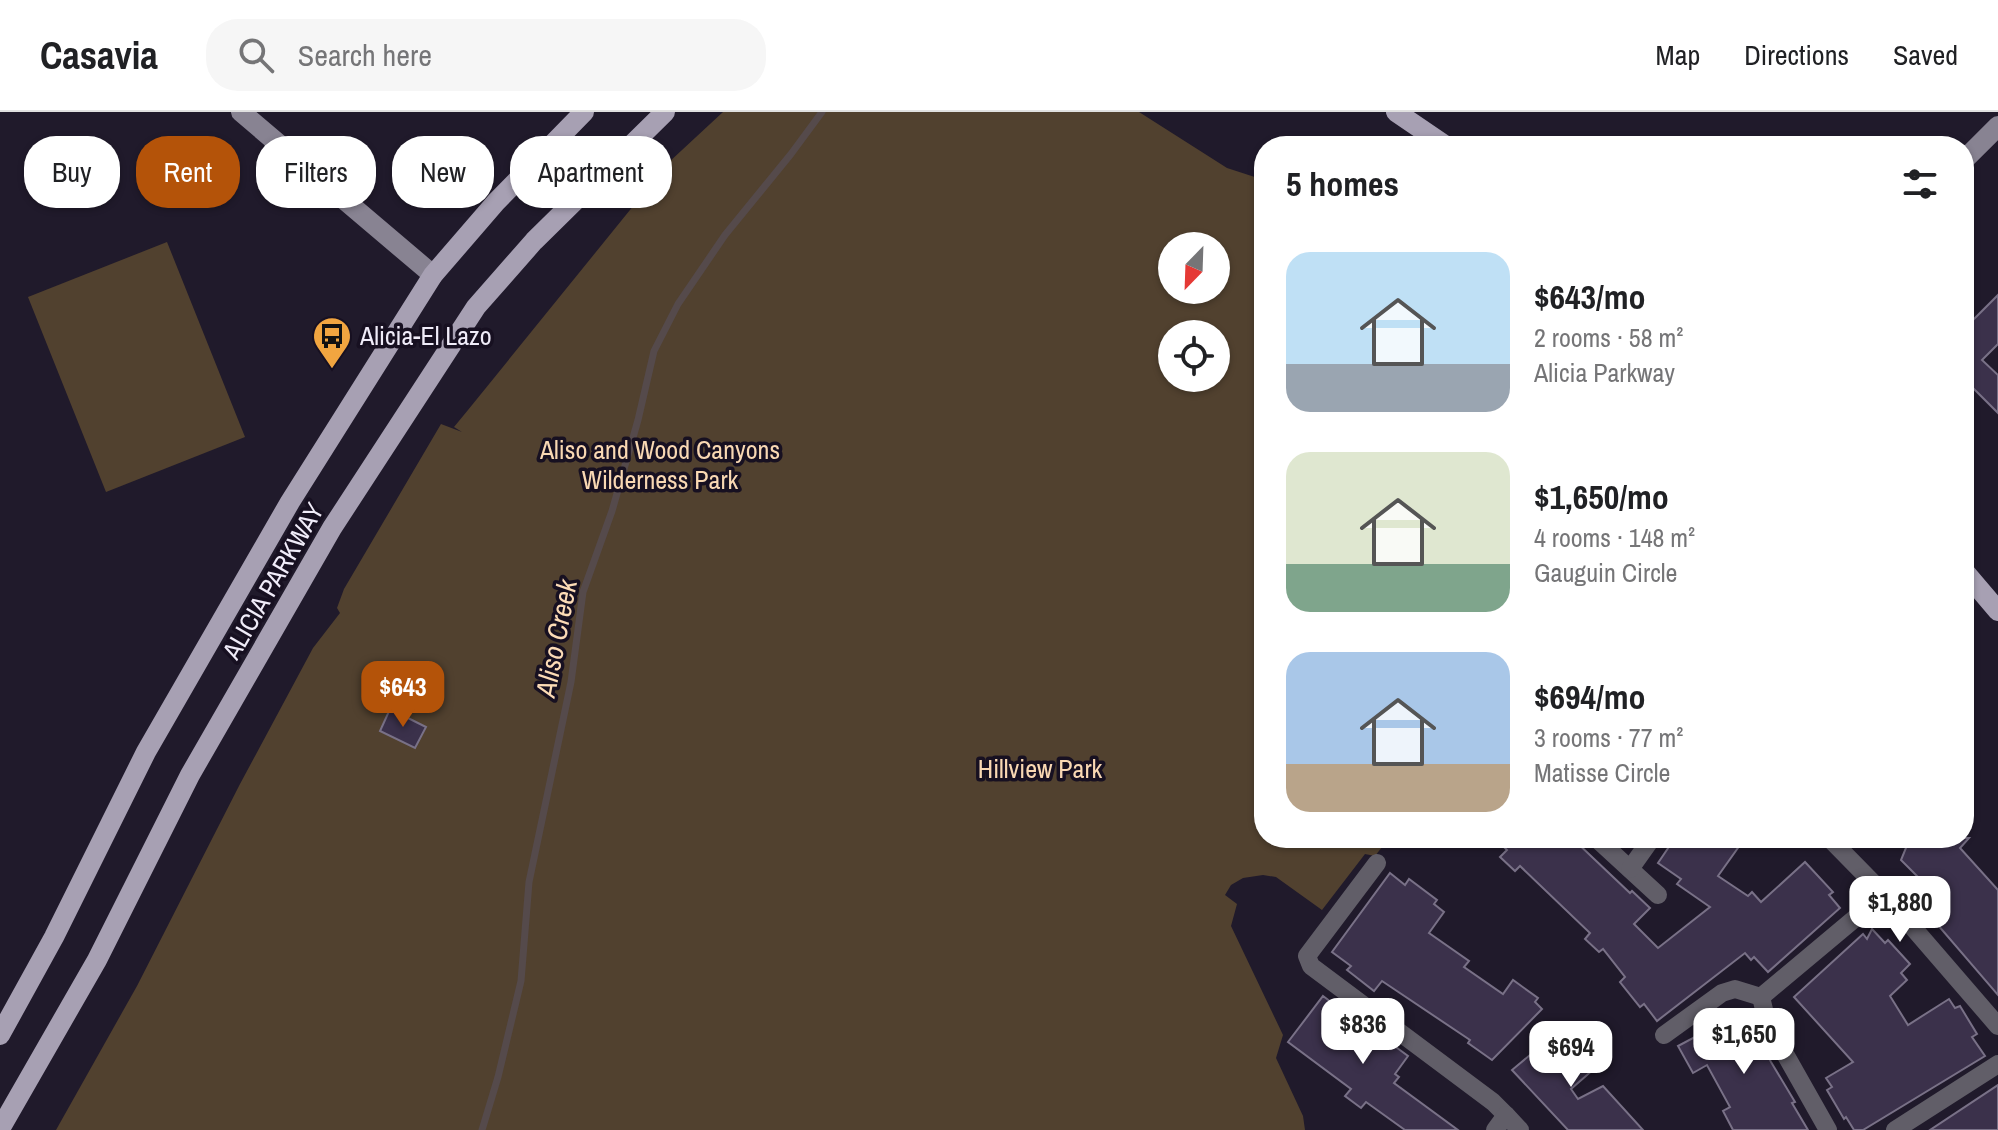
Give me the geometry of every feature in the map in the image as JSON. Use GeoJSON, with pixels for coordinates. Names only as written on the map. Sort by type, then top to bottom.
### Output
{"type":"FeatureCollection","features":[{"type":"Feature","properties":{"kind":"main road","name":"ALICIA PARKWAY"},"geometry":{"type":"LineString","coordinates":[[0,1035],[54,937],[146,752],[290,502],[433,275],[496,202],[584,112]]}},
{"type":"Feature","properties":{"kind":"main road","name":"ALICIA PARKWAY"},"geometry":{"type":"LineString","coordinates":[[0,1129],[97,960],[190,775],[332,528],[476,307],[534,241],[665,112]]}},
{"type":"Feature","properties":{"kind":"main road"},"geometry":{"type":"LineString","coordinates":[[1396,112],[1431,136]]}},
{"type":"Feature","properties":{"kind":"main road"},"geometry":{"type":"LineString","coordinates":[[1974,583],[1998,611]]}},
{"type":"Feature","properties":{"kind":"street"},"geometry":{"type":"LineString","coordinates":[[241,112],[433,275]]}},
{"type":"Feature","properties":{"kind":"street"},"geometry":{"type":"LineString","coordinates":[[1974,150],[1998,126]]}},
{"type":"Feature","properties":{"kind":"street"},"geometry":{"type":"LineString","coordinates":[[1607,848],[1658,895]]}},
{"type":"Feature","properties":{"kind":"street"},"geometry":{"type":"LineString","coordinates":[[1630,869],[1645,848]]}},
{"type":"Feature","properties":{"kind":"street"},"geometry":{"type":"LineString","coordinates":[[1839,848],[1884,894],[1998,1026]]}},
{"type":"Feature","properties":{"kind":"street"},"geometry":{"type":"LineString","coordinates":[[1377,863],[1307,956],[1311,966],[1493,1102],[1500,1122],[1520,1130]]}},
{"type":"Feature","properties":{"kind":"street"},"geometry":{"type":"LineString","coordinates":[[1761,997],[1884,894]]}},
{"type":"Feature","properties":{"kind":"street"},"geometry":{"type":"LineString","coordinates":[[1664,1035],[1722,993],[1735,989],[1761,997]]}},
{"type":"Feature","properties":{"kind":"street"},"geometry":{"type":"LineString","coordinates":[[1761,997],[1767,1022],[1828,1130]]}},
{"type":"Feature","properties":{"kind":"street"},"geometry":{"type":"LineString","coordinates":[[1895,1130],[1998,1064]]}},
{"type":"Feature","properties":{"kind":"green space"},"geometry":{"type":"Polygon","coordinates":[[[723,112],[1139,112],[1227,168],[1254,177],[1254,848],[1381,848],[1375,856],[1365,854],[1322,910],[1276,877],[1243,878],[1231,885],[1225,895],[1237,904],[1231,926],[1283,1035],[1276,1058],[1303,1116],[1305,1130],[56,1130],[137,986],[313,648],[340,613],[337,608],[344,589],[441,424],[462,432],[454,427],[632,208],[672,208],[672,159],[723,112]]]}},
{"type":"Feature","properties":{"kind":"green space"},"geometry":{"type":"Polygon","coordinates":[[[167,242],[245,437],[106,492],[28,297],[167,242]]]}},
{"type":"Feature","properties":{"kind":"building"},"geometry":{"type":"Polygon","coordinates":[[[1998,295],[1998,344],[1982,360],[1998,375],[1998,413],[1974,389],[1974,319],[1998,295]]]}},
{"type":"Feature","properties":{"kind":"building"},"geometry":{"type":"Polygon","coordinates":[[[390,709],[426,727],[415,748],[380,731],[390,709]]]}},
{"type":"Feature","properties":{"kind":"building"},"geometry":{"type":"Polygon","coordinates":[[[1505,848],[1583,848],[1650,908],[1634,924],[1658,948],[1710,907],[1677,884],[1681,879],[1658,863],[1668,848],[1738,848],[1718,876],[1748,896],[1752,892],[1761,902],[1805,862],[1833,892],[1829,895],[1840,908],[1768,972],[1754,957],[1751,960],[1745,953],[1657,1021],[1644,1004],[1640,1007],[1620,982],[1625,977],[1603,949],[1599,952],[1585,939],[1590,933],[1520,866],[1515,871],[1500,857],[1507,850],[1505,848]]]}},
{"type":"Feature","properties":{"kind":"building"},"geometry":{"type":"Polygon","coordinates":[[[1906,848],[1960,848],[1998,890],[1998,995],[1925,910],[1923,905],[1935,894],[1901,860],[1906,848]]]}},
{"type":"Feature","properties":{"kind":"building"},"geometry":{"type":"Polygon","coordinates":[[[1390,873],[1405,885],[1409,879],[1437,900],[1434,904],[1444,912],[1429,933],[1469,961],[1464,967],[1503,994],[1513,980],[1538,998],[1535,1002],[1542,1009],[1492,1060],[1468,1043],[1470,1040],[1382,981],[1374,991],[1347,970],[1351,966],[1332,952],[1390,873]]]}},
{"type":"Feature","properties":{"kind":"building"},"geometry":{"type":"Polygon","coordinates":[[[1872,929],[1885,943],[1888,940],[1910,964],[1901,973],[1907,980],[1890,996],[1908,1025],[1949,999],[1955,1008],[1960,1006],[1977,1034],[1972,1037],[1985,1056],[1863,1130],[1854,1130],[1827,1090],[1832,1087],[1826,1078],[1853,1062],[1794,997],[1863,934],[1867,939],[1872,929]]]}},
{"type":"Feature","properties":{"kind":"building"},"geometry":{"type":"Polygon","coordinates":[[[1323,996],[1408,1056],[1395,1074],[1399,1077],[1394,1083],[1458,1130],[1405,1130],[1366,1102],[1361,1108],[1345,1096],[1351,1089],[1288,1042],[1323,996]]]}},
{"type":"Feature","properties":{"kind":"building"},"geometry":{"type":"Polygon","coordinates":[[[1746,1010],[1808,1130],[1733,1130],[1723,1111],[1730,1107],[1707,1065],[1693,1073],[1678,1046],[1746,1010]]]}},
{"type":"Feature","properties":{"kind":"building"},"geometry":{"type":"Polygon","coordinates":[[[1559,1031],[1594,1069],[1571,1089],[1578,1099],[1603,1086],[1643,1130],[1568,1130],[1512,1070],[1559,1031]]]}},
{"type":"Feature","properties":{"kind":"building"},"geometry":{"type":"Polygon","coordinates":[[[1998,1085],[1998,1130],[1930,1130],[1998,1085]]]}},
{"type":"Feature","properties":{"kind":"waterway","name":"Aliso Creek"},"geometry":{"type":"LineString","coordinates":[[482,1130],[521,981],[529,882],[571,682],[583,592],[612,511],[654,351],[678,304],[725,235],[822,112]]}},
{"type":"Feature","properties":{"kind":"place","name":"Alicia-El Lazo"},"geometry":{"type":"Point","coordinates":[332,370]}},
{"type":"Feature","properties":{"kind":"park label","name":"Aliso and Wood Canyons Wilderness Park"},"geometry":{"type":"Point","coordinates":[660,465]}},
{"type":"Feature","properties":{"kind":"park label","name":"Hillview Park"},"geometry":{"type":"Point","coordinates":[1040,769]}}]}
